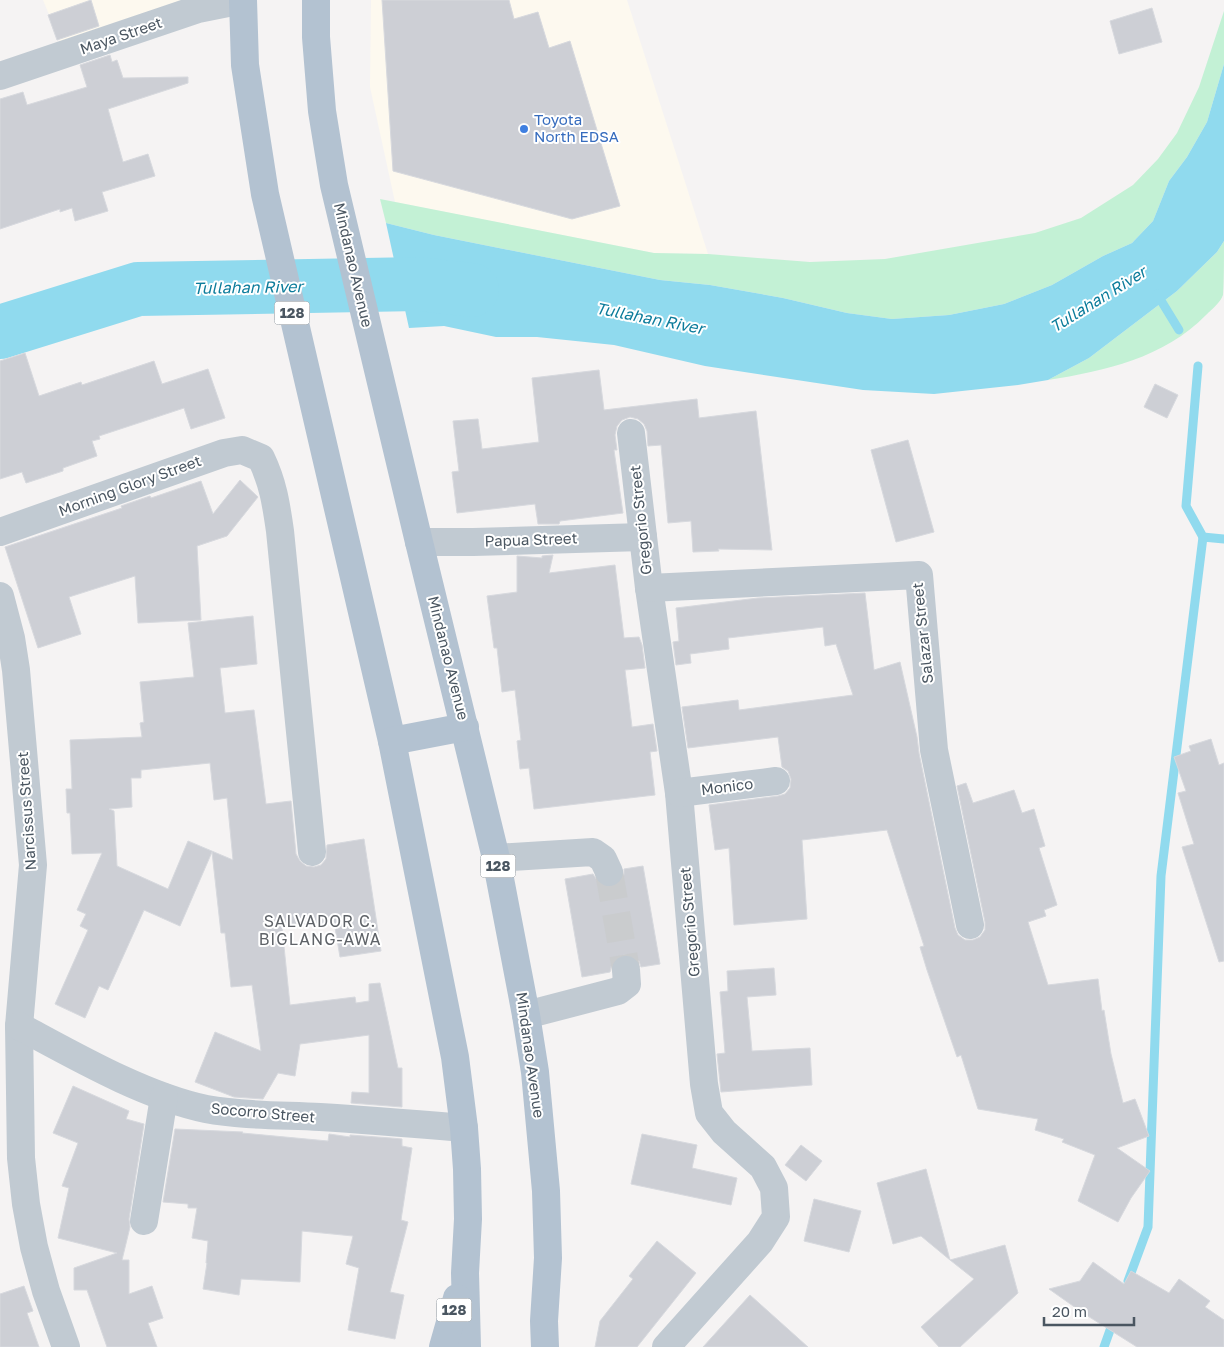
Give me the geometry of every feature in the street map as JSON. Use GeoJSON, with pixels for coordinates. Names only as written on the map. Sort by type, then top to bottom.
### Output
{"type":"FeatureCollection","features":[{"type":"Feature","properties":{"kind":"main road","name":"128"},"geometry":{"type":"LineString","coordinates":[[243,0],[246,65],[265,194],[392,741],[456,1057],[467,1169],[468,1219],[464,1273],[467,1347]]}},
{"type":"Feature","properties":{"kind":"main road","name":"Mindanao Avenue"},"geometry":{"type":"LineString","coordinates":[[316,0],[316,37],[322,111],[334,185],[496,858],[526,1015],[534,1072],[546,1191],[548,1258],[544,1334],[531,1347]]}},
{"type":"Feature","properties":{"kind":"main road"},"geometry":{"type":"LineString","coordinates":[[392,741],[465,727]]}},
{"type":"Feature","properties":{"kind":"main road","name":"128"},"geometry":{"type":"LineString","coordinates":[[443,1347],[464,1273]]}},
{"type":"Feature","properties":{"kind":"street","name":"Maya Street"},"geometry":{"type":"LineString","coordinates":[[0,76],[198,9],[243,0]]}},
{"type":"Feature","properties":{"kind":"street","name":"Gregorio Street"},"geometry":{"type":"LineString","coordinates":[[631,433],[649,588],[679,793],[704,1084],[709,1113],[724,1132],[763,1167],[774,1188],[776,1217],[760,1242],[666,1347]]}},
{"type":"Feature","properties":{"kind":"street","name":"Morning Glory Street"},"geometry":{"type":"LineString","coordinates":[[0,532],[224,453],[242,450],[261,458],[270,476],[276,500],[312,852]]}},
{"type":"Feature","properties":{"kind":"street","name":"Papua Street"},"geometry":{"type":"LineString","coordinates":[[419,542],[643,537]]}},
{"type":"Feature","properties":{"kind":"street","name":"Salazar Street"},"geometry":{"type":"LineString","coordinates":[[649,588],[919,575],[934,750],[970,925]]}},
{"type":"Feature","properties":{"kind":"street","name":"Narcissus Street"},"geometry":{"type":"LineString","coordinates":[[0,596],[11,638],[16,670],[33,865],[19,1026],[21,1158],[26,1204],[34,1247],[46,1291],[66,1347]]}},
{"type":"Feature","properties":{"kind":"street","name":"Monico"},"geometry":{"type":"LineString","coordinates":[[679,793],[776,780]]}},
{"type":"Feature","properties":{"kind":"street"},"geometry":{"type":"LineString","coordinates":[[496,858],[593,852],[603,859],[609,872]]}},
{"type":"Feature","properties":{"kind":"street"},"geometry":{"type":"LineString","coordinates":[[526,1015],[618,990],[627,984],[626,970]]}},
{"type":"Feature","properties":{"kind":"street","name":"Socorro Street"},"geometry":{"type":"LineString","coordinates":[[19,1026],[124,1080],[164,1097],[207,1109],[464,1128]]}},
{"type":"Feature","properties":{"kind":"street"},"geometry":{"type":"LineString","coordinates":[[144,1221],[164,1097]]}},
{"type":"Feature","properties":{"kind":"shaded area"},"geometry":{"type":"Polygon","coordinates":[[[43,0],[203,0],[62,46],[43,0]]]}},
{"type":"Feature","properties":{"kind":"shaded area","name":"Toyota North EDSA"},"geometry":{"type":"Polygon","coordinates":[[[371,0],[627,0],[708,254],[654,253],[395,202],[370,87],[371,0]]]}},
{"type":"Feature","properties":{"kind":"green space"},"geometry":{"type":"Polygon","coordinates":[[[1224,11],[1224,64],[1207,122],[1187,157],[1169,181],[1153,221],[1132,243],[1103,256],[1052,285],[1004,304],[949,315],[892,319],[847,313],[783,298],[710,285],[660,280],[434,235],[386,223],[380,199],[654,253],[708,254],[810,262],[885,259],[1035,233],[1081,218],[1133,185],[1158,159],[1177,133],[1199,87],[1224,11]]]}},
{"type":"Feature","properties":{"kind":"green space"},"geometry":{"type":"Polygon","coordinates":[[[1224,241],[1223,295],[1216,306],[1189,330],[1172,342],[1133,360],[1091,372],[1048,380],[1089,358],[1177,291],[1217,252],[1224,241]]]}},
{"type":"Feature","properties":{"kind":"water"},"geometry":{"type":"Polygon","coordinates":[[[1224,64],[1224,241],[1217,252],[1177,291],[1089,358],[1048,380],[934,394],[863,390],[705,366],[614,345],[537,337],[496,337],[444,326],[409,328],[386,223],[434,235],[660,280],[710,285],[783,298],[847,313],[892,319],[949,315],[1004,304],[1052,285],[1103,256],[1132,243],[1153,221],[1169,181],[1187,157],[1207,122],[1224,64]]]}},
{"type":"Feature","properties":{"kind":"building"},"geometry":{"type":"Polygon","coordinates":[[[91,0],[99,26],[57,40],[48,15],[91,0]]]}},
{"type":"Feature","properties":{"kind":"building"},"geometry":{"type":"Polygon","coordinates":[[[382,0],[509,0],[514,19],[538,12],[549,48],[570,41],[620,206],[572,219],[393,171],[382,0]]]}},
{"type":"Feature","properties":{"kind":"building"},"geometry":{"type":"Polygon","coordinates":[[[1152,8],[1162,42],[1119,54],[1110,21],[1152,8]]]}},
{"type":"Feature","properties":{"kind":"building"},"geometry":{"type":"Polygon","coordinates":[[[110,55],[112,62],[117,60],[123,78],[188,77],[188,83],[108,109],[123,162],[148,154],[155,176],[102,192],[108,211],[75,221],[72,208],[60,212],[60,209],[0,229],[0,99],[23,92],[27,105],[87,87],[80,65],[110,55]]]}},
{"type":"Feature","properties":{"kind":"building"},"geometry":{"type":"Polygon","coordinates":[[[25,353],[39,396],[81,382],[82,385],[154,361],[162,384],[208,369],[225,418],[191,429],[184,408],[99,436],[100,439],[92,441],[97,456],[63,468],[63,471],[26,483],[22,472],[0,479],[0,361],[25,353]]]}},
{"type":"Feature","properties":{"kind":"building"},"geometry":{"type":"Polygon","coordinates":[[[599,370],[604,410],[697,399],[699,418],[756,411],[772,550],[718,549],[719,551],[693,552],[691,521],[668,523],[661,445],[648,446],[647,431],[644,424],[638,419],[630,417],[622,420],[617,426],[615,435],[617,450],[614,450],[623,513],[560,521],[559,524],[538,524],[535,504],[457,513],[452,472],[459,471],[453,421],[478,419],[482,449],[539,442],[532,378],[599,370]]]}},
{"type":"Feature","properties":{"kind":"building"},"geometry":{"type":"Polygon","coordinates":[[[1155,384],[1178,395],[1167,418],[1144,407],[1155,384]]]}},
{"type":"Feature","properties":{"kind":"building"},"geometry":{"type":"Polygon","coordinates":[[[908,440],[934,532],[896,542],[871,450],[908,440]]]}},
{"type":"Feature","properties":{"kind":"building"},"geometry":{"type":"Polygon","coordinates":[[[240,480],[258,497],[227,536],[197,546],[201,620],[138,623],[135,576],[69,597],[81,634],[38,648],[5,547],[122,508],[121,506],[150,496],[151,498],[201,481],[213,514],[240,480]]]}},
{"type":"Feature","properties":{"kind":"building"},"geometry":{"type":"Polygon","coordinates":[[[553,555],[549,573],[615,565],[624,638],[639,637],[642,645],[645,668],[625,670],[632,727],[653,724],[657,751],[650,752],[655,795],[534,809],[529,768],[520,769],[517,741],[521,740],[515,690],[502,692],[497,648],[494,648],[487,596],[517,592],[517,556],[542,558],[542,556],[553,555]]]}},
{"type":"Feature","properties":{"kind":"building"},"geometry":{"type":"Polygon","coordinates":[[[865,593],[874,670],[900,662],[955,928],[958,935],[965,940],[973,940],[980,937],[985,930],[985,922],[957,786],[966,783],[973,803],[1014,790],[1022,813],[1034,809],[1045,846],[1039,848],[1057,905],[1044,910],[1046,916],[1028,922],[1048,985],[1098,979],[1102,1011],[1104,1010],[1111,1054],[1123,1103],[1135,1099],[1149,1136],[1117,1148],[1150,1171],[1131,1198],[1118,1222],[1078,1201],[1095,1155],[1062,1142],[1064,1139],[1035,1130],[1038,1119],[978,1109],[961,1055],[957,1057],[927,970],[920,947],[924,946],[887,830],[802,840],[807,919],[734,925],[729,848],[715,850],[709,805],[785,794],[790,788],[791,779],[788,771],[782,767],[778,737],[688,748],[682,707],[738,700],[739,710],[853,695],[836,644],[825,646],[823,627],[728,638],[729,649],[690,654],[691,663],[676,665],[673,642],[679,641],[676,608],[758,598],[865,593]]]}},
{"type":"Feature","properties":{"kind":"building"},"geometry":{"type":"Polygon","coordinates":[[[253,616],[257,664],[220,668],[225,713],[254,710],[266,804],[291,801],[296,854],[300,861],[306,866],[314,867],[321,865],[326,859],[327,845],[364,839],[381,951],[340,957],[334,922],[282,927],[290,1005],[355,997],[356,1003],[369,1001],[369,984],[380,983],[398,1068],[402,1068],[402,1107],[351,1103],[352,1092],[369,1093],[369,1035],[300,1044],[295,1076],[278,1073],[263,1099],[234,1097],[195,1082],[215,1032],[261,1051],[252,985],[231,987],[225,933],[221,933],[212,852],[180,926],[144,910],[108,990],[99,986],[85,1018],[55,1004],[88,930],[80,926],[86,914],[77,910],[102,853],[72,854],[70,813],[67,813],[66,789],[72,789],[70,740],[142,737],[140,723],[144,722],[140,682],[194,677],[188,623],[253,616]],[[210,763],[141,770],[141,778],[131,778],[132,807],[109,809],[114,811],[117,866],[168,889],[188,841],[233,860],[227,798],[214,800],[210,763]]]}},
{"type":"Feature","properties":{"kind":"building"},"geometry":{"type":"Polygon","coordinates":[[[1211,739],[1219,765],[1224,763],[1224,961],[1219,962],[1182,847],[1194,844],[1178,793],[1186,791],[1174,757],[1191,751],[1189,746],[1211,739]]]}},
{"type":"Feature","properties":{"kind":"building"},"geometry":{"type":"Polygon","coordinates":[[[643,866],[660,964],[641,967],[639,961],[633,956],[624,955],[618,957],[612,963],[610,972],[582,977],[565,879],[593,874],[600,885],[607,887],[615,886],[622,881],[624,869],[643,866]]]}},
{"type":"Feature","properties":{"kind":"building"},"geometry":{"type":"Polygon","coordinates":[[[774,968],[776,995],[747,997],[752,1051],[810,1048],[812,1085],[721,1092],[717,1054],[725,1053],[720,992],[728,991],[727,971],[774,968]]]}},
{"type":"Feature","properties":{"kind":"building"},"geometry":{"type":"Polygon","coordinates":[[[73,1086],[129,1111],[126,1119],[144,1124],[129,1219],[130,1227],[122,1260],[129,1260],[129,1294],[152,1286],[163,1318],[148,1323],[157,1347],[107,1347],[87,1290],[74,1290],[74,1268],[117,1253],[58,1238],[69,1188],[62,1186],[78,1143],[53,1133],[73,1086]]]}},
{"type":"Feature","properties":{"kind":"building"},"geometry":{"type":"Polygon","coordinates":[[[175,1129],[243,1132],[328,1141],[329,1134],[350,1137],[350,1135],[391,1138],[402,1139],[402,1146],[412,1148],[401,1220],[408,1222],[390,1292],[404,1295],[395,1339],[348,1330],[359,1268],[346,1264],[353,1236],[302,1231],[300,1282],[241,1279],[239,1295],[203,1289],[208,1241],[192,1238],[197,1208],[188,1208],[188,1204],[163,1202],[175,1129]]]}},
{"type":"Feature","properties":{"kind":"building"},"geometry":{"type":"Polygon","coordinates":[[[642,1134],[697,1145],[692,1168],[737,1178],[731,1205],[631,1184],[642,1134]]]}},
{"type":"Feature","properties":{"kind":"building"},"geometry":{"type":"Polygon","coordinates":[[[801,1145],[822,1161],[806,1181],[785,1165],[801,1145]]]}},
{"type":"Feature","properties":{"kind":"building"},"geometry":{"type":"Polygon","coordinates":[[[926,1169],[950,1260],[921,1236],[893,1244],[877,1183],[926,1169]]]}},
{"type":"Feature","properties":{"kind":"building"},"geometry":{"type":"Polygon","coordinates":[[[814,1199],[861,1211],[849,1252],[804,1241],[814,1199]]]}},
{"type":"Feature","properties":{"kind":"building"},"geometry":{"type":"Polygon","coordinates":[[[657,1241],[696,1273],[637,1347],[595,1347],[600,1321],[633,1279],[629,1276],[657,1241]]]}},
{"type":"Feature","properties":{"kind":"building"},"geometry":{"type":"Polygon","coordinates":[[[1005,1245],[1018,1293],[960,1347],[939,1347],[921,1327],[974,1279],[950,1260],[1005,1245]]]}},
{"type":"Feature","properties":{"kind":"building"},"geometry":{"type":"Polygon","coordinates":[[[1093,1262],[1124,1284],[1131,1271],[1169,1293],[1179,1279],[1210,1301],[1205,1307],[1224,1320],[1224,1347],[1137,1347],[1049,1289],[1080,1281],[1093,1262]]]}},
{"type":"Feature","properties":{"kind":"building"},"geometry":{"type":"Polygon","coordinates":[[[24,1286],[33,1311],[27,1313],[39,1347],[0,1347],[0,1294],[24,1286]]]}},
{"type":"Feature","properties":{"kind":"building"},"geometry":{"type":"Polygon","coordinates":[[[750,1295],[808,1347],[703,1347],[750,1295]]]}},
{"type":"Feature","properties":{"kind":"waterway","name":"Tullahan River"},"geometry":{"type":"LineString","coordinates":[[0,332],[138,289],[419,284],[472,290]]}},
{"type":"Feature","properties":{"kind":"waterway"},"geometry":{"type":"LineString","coordinates":[[1157,294],[1179,330]]}},
{"type":"Feature","properties":{"kind":"waterway"},"geometry":{"type":"LineString","coordinates":[[1198,366],[1186,506],[1203,537],[1224,539]]}},
{"type":"Feature","properties":{"kind":"waterway"},"geometry":{"type":"LineString","coordinates":[[1128,1281],[1148,1227],[1161,876],[1203,537]]}},
{"type":"Feature","properties":{"kind":"waterway"},"geometry":{"type":"LineString","coordinates":[[1104,1347],[1114,1319]]}},
{"type":"Feature","properties":{"kind":"tunnel"},"geometry":{"type":"LineString","coordinates":[[609,872],[626,970]]}},
{"type":"Feature","properties":{"kind":"place","name":"Toyota North EDSA"},"geometry":{"type":"Point","coordinates":[524,129]}},
{"type":"Feature","properties":{"kind":"district","name":"SALVADOR C. BIGLANG-AWA"},"geometry":{"type":"Point","coordinates":[320,930]}}]}
